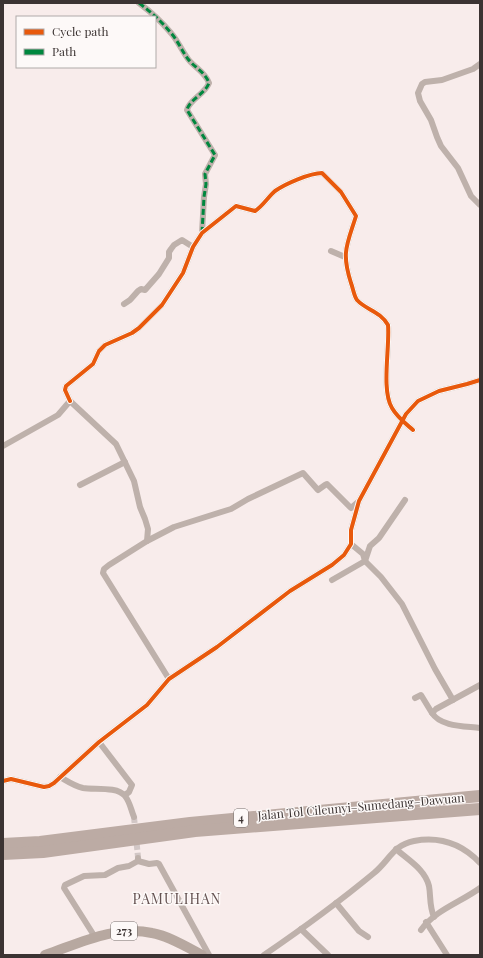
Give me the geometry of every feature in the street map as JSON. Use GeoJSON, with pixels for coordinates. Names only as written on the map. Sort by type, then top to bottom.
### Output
{"type":"FeatureCollection","features":[{"type":"Feature","properties":{"kind":"highway","name":"Jalan Tol Cileunyi–Sumedang–Dawuan"},"geometry":{"type":"LineString","coordinates":[[3,844],[40,842],[198,822],[480,796]]}},
{"type":"Feature","properties":{"kind":"highway","name":"Jalan Tol Cileunyi–Sumedang–Dawuan"},"geometry":{"type":"LineString","coordinates":[[3,854],[43,852],[195,831],[480,809]]}},
{"type":"Feature","properties":{"kind":"main road","name":"273"},"geometry":{"type":"LineString","coordinates":[[45,955],[107,933],[124,931],[153,933],[183,945],[202,955]]}},
{"type":"Feature","properties":{"kind":"street"},"geometry":{"type":"LineString","coordinates":[[138,3],[156,16]]}},
{"type":"Feature","properties":{"kind":"street"},"geometry":{"type":"LineString","coordinates":[[156,16],[172,34],[187,58],[206,76],[209,83],[203,93],[188,106],[187,110],[215,155],[205,174],[206,184],[202,233]]}},
{"type":"Feature","properties":{"kind":"street"},"geometry":{"type":"LineString","coordinates":[[480,64],[442,80],[425,82],[422,84],[418,93],[420,101],[431,120],[439,142],[458,168],[471,196],[480,205]]}},
{"type":"Feature","properties":{"kind":"street"},"geometry":{"type":"LineString","coordinates":[[147,541],[148,529],[146,519],[140,507],[134,481],[116,444],[70,401],[65,390],[66,386],[93,364],[99,351],[105,345],[132,334],[162,305],[183,273],[193,247],[202,233],[236,206],[255,210],[275,191],[286,185],[311,175],[322,173],[341,192],[356,216],[345,257],[347,271],[358,301],[385,320],[388,326],[387,395],[391,408],[402,421],[413,430]]}},
{"type":"Feature","properties":{"kind":"street"},"geometry":{"type":"LineString","coordinates":[[124,304],[140,289],[145,290],[153,282],[169,258],[169,252],[174,245],[182,240],[193,247]]}},
{"type":"Feature","properties":{"kind":"street"},"geometry":{"type":"LineString","coordinates":[[331,251],[345,257]]}},
{"type":"Feature","properties":{"kind":"street"},"geometry":{"type":"LineString","coordinates":[[3,781],[11,779],[44,787],[49,786],[99,742],[147,704],[169,679],[217,647],[290,591],[332,565],[344,555],[351,544],[351,530],[359,501],[406,414],[418,401],[439,391],[480,380]]}},
{"type":"Feature","properties":{"kind":"street"},"geometry":{"type":"LineString","coordinates":[[3,446],[58,415],[70,401]]}},
{"type":"Feature","properties":{"kind":"street"},"geometry":{"type":"LineString","coordinates":[[80,485],[125,462]]}},
{"type":"Feature","properties":{"kind":"street"},"geometry":{"type":"LineString","coordinates":[[169,679],[103,573],[104,569],[109,564],[174,527],[231,509],[248,499],[303,473],[318,490],[327,484],[350,507],[359,501]]}},
{"type":"Feature","properties":{"kind":"street"},"geometry":{"type":"LineString","coordinates":[[332,580],[365,561],[370,546],[379,538],[405,500]]}},
{"type":"Feature","properties":{"kind":"street"},"geometry":{"type":"LineString","coordinates":[[351,544],[363,554],[365,561],[381,577],[402,604],[435,669],[453,700]]}},
{"type":"Feature","properties":{"kind":"street"},"geometry":{"type":"LineString","coordinates":[[432,713],[480,685]]}},
{"type":"Feature","properties":{"kind":"street"},"geometry":{"type":"LineString","coordinates":[[415,698],[421,696],[432,713],[436,717],[448,723],[480,728]]}},
{"type":"Feature","properties":{"kind":"street"},"geometry":{"type":"LineString","coordinates":[[99,742],[132,785],[129,792],[125,795]]}},
{"type":"Feature","properties":{"kind":"street"},"geometry":{"type":"LineString","coordinates":[[60,777],[83,788],[106,789],[125,795],[134,817]]}},
{"type":"Feature","properties":{"kind":"street"},"geometry":{"type":"LineString","coordinates":[[264,955],[301,930],[376,872],[396,849],[414,841],[438,840],[456,844],[480,863]]}},
{"type":"Feature","properties":{"kind":"street"},"geometry":{"type":"LineString","coordinates":[[396,849],[424,873],[428,884],[430,904],[434,917]]}},
{"type":"Feature","properties":{"kind":"street"},"geometry":{"type":"LineString","coordinates":[[95,937],[64,888],[65,885],[84,876],[105,875],[118,868],[128,866],[138,859],[149,864],[159,864],[209,955]]}},
{"type":"Feature","properties":{"kind":"street"},"geometry":{"type":"LineString","coordinates":[[421,930],[426,922],[480,888]]}},
{"type":"Feature","properties":{"kind":"street"},"geometry":{"type":"LineString","coordinates":[[336,903],[359,931],[368,937]]}},
{"type":"Feature","properties":{"kind":"street"},"geometry":{"type":"LineString","coordinates":[[426,922],[447,955]]}},
{"type":"Feature","properties":{"kind":"street"},"geometry":{"type":"LineString","coordinates":[[301,930],[328,955]]}},
{"type":"Feature","properties":{"kind":"tunnel"},"geometry":{"type":"LineString","coordinates":[[134,817],[138,857]]}},
{"type":"Feature","properties":{"kind":"marked path"},"geometry":{"type":"LineString","coordinates":[[139,3],[155,16]]}},
{"type":"Feature","properties":{"kind":"marked path"},"geometry":{"type":"LineString","coordinates":[[156,17],[176,39],[188,59],[205,76],[209,83],[207,87],[188,106],[187,110],[215,155],[205,174],[206,184],[202,233]]}},
{"type":"Feature","properties":{"kind":"cycle path"},"geometry":{"type":"LineString","coordinates":[[70,401],[65,390],[66,386],[93,364],[99,351],[105,345],[132,333],[139,328],[162,305],[183,273],[193,247],[202,233],[236,206],[255,211],[261,207],[279,188],[304,177],[322,173],[341,192],[356,216],[346,249],[346,264],[348,272],[357,300],[385,320],[388,325],[386,380],[389,400],[396,414],[413,430]]}},
{"type":"Feature","properties":{"kind":"cycle path"},"geometry":{"type":"LineString","coordinates":[[3,781],[11,779],[44,787],[54,783],[99,742],[147,705],[169,679],[217,647],[290,591],[332,565],[344,555],[351,544],[351,530],[359,501],[406,414],[418,401],[439,391],[480,380]]}},
{"type":"Feature","properties":{"kind":"district","name":"PAMULIHAN"},"geometry":{"type":"Point","coordinates":[177,899]}}]}
